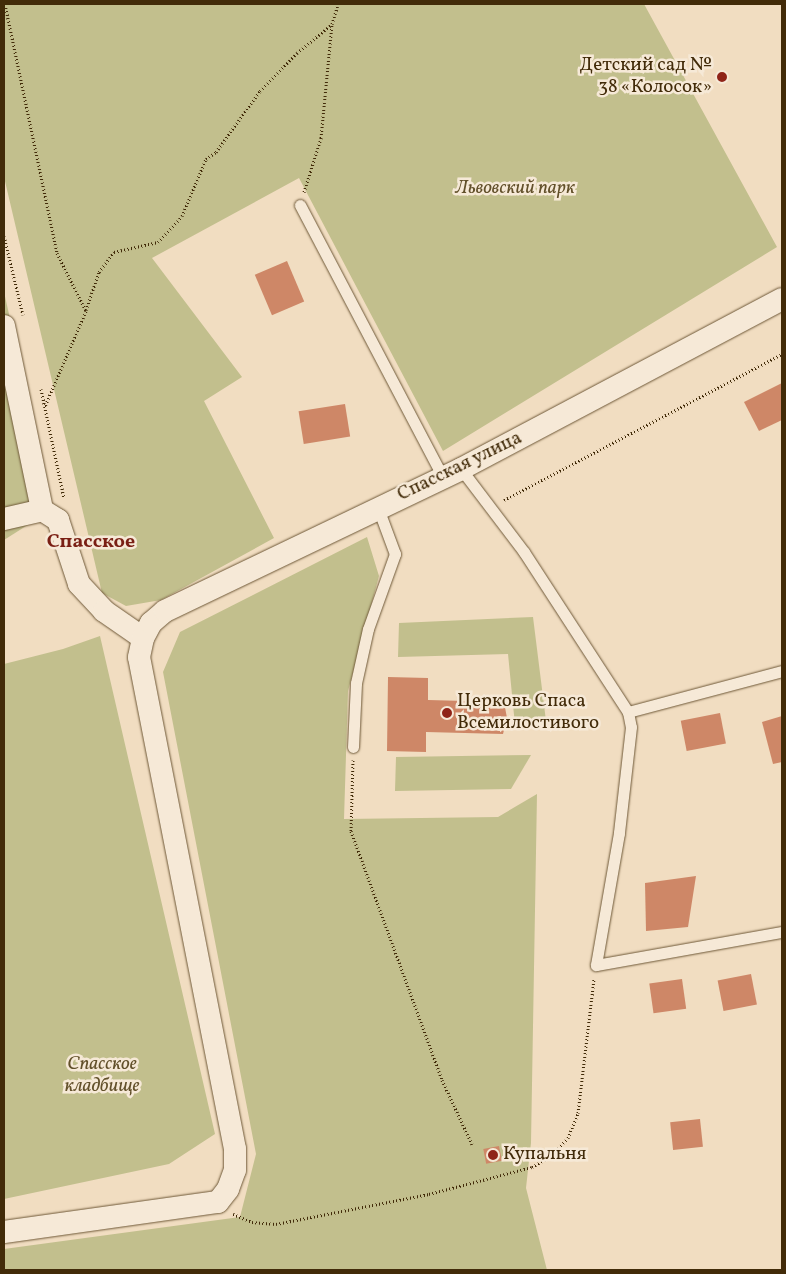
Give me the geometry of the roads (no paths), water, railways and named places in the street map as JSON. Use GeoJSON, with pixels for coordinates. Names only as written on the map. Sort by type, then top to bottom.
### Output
{"type":"FeatureCollection","features":[{"type":"Feature","properties":{"kind":"street","name":"Спасская улица"},"geometry":{"type":"LineString","coordinates":[[143,638],[151,623],[165,611],[451,472],[782,299]]}},
{"type":"Feature","properties":{"kind":"street"},"geometry":{"type":"LineString","coordinates":[[4,326],[42,510],[58,520],[79,584],[104,611],[143,638],[139,657],[235,1149],[235,1170],[228,1189],[218,1202],[4,1232]]}},
{"type":"Feature","properties":{"kind":"street"},"geometry":{"type":"LineString","coordinates":[[4,520],[42,510]]}},
{"type":"Feature","properties":{"kind":"lane"},"geometry":{"type":"LineString","coordinates":[[300,205],[451,472],[490,508],[524,552],[628,712],[631,727],[619,833],[596,965],[782,932]]}},
{"type":"Feature","properties":{"kind":"lane"},"geometry":{"type":"LineString","coordinates":[[353,747],[356,683],[368,629],[395,554],[378,508]]}},
{"type":"Feature","properties":{"kind":"lane"},"geometry":{"type":"LineString","coordinates":[[628,712],[782,671]]}},
{"type":"Feature","properties":{"kind":"place","name":"Детский сад № 38 «Колосок»"},"geometry":{"type":"Point","coordinates":[722,77]}},
{"type":"Feature","properties":{"kind":"place","name":"Церковь Спаса Всемилостивого"},"geometry":{"type":"Point","coordinates":[447,713]}},
{"type":"Feature","properties":{"kind":"place","name":"Купальня"},"geometry":{"type":"Point","coordinates":[493,1155]}},
{"type":"Feature","properties":{"kind":"district","name":"Спасское"},"geometry":{"type":"Point","coordinates":[91,542]}},
{"type":"Feature","properties":{"kind":"park label","name":"Львовский парк"},"geometry":{"type":"Point","coordinates":[515,189]}},
{"type":"Feature","properties":{"kind":"park label","name":"Спасское кладбище"},"geometry":{"type":"Point","coordinates":[102,1076]}}]}
